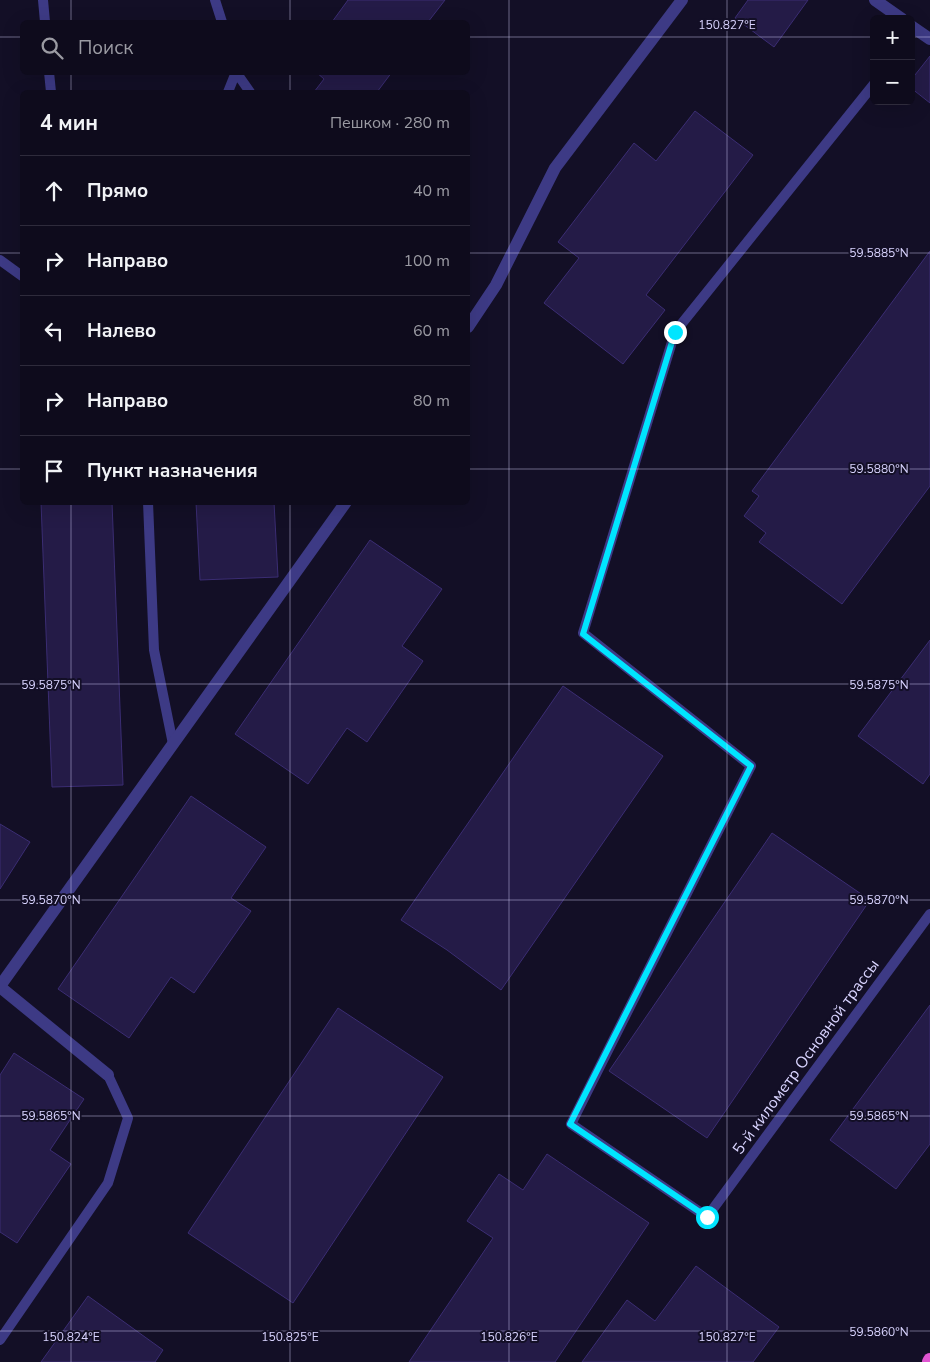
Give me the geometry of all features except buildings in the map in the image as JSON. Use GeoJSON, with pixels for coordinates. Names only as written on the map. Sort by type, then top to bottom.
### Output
{"type":"FeatureCollection","features":[{"type":"Feature","properties":{"kind":"street"},"geometry":{"type":"LineString","coordinates":[[470,324],[496,285],[555,168],[682,0]]}},
{"type":"Feature","properties":{"kind":"street"},"geometry":{"type":"LineString","coordinates":[[875,0],[896,15]]}},
{"type":"Feature","properties":{"kind":"street"},"geometry":{"type":"LineString","coordinates":[[915,32],[930,39]]}},
{"type":"Feature","properties":{"kind":"street"},"geometry":{"type":"LineString","coordinates":[[108,1075],[0,986],[344,505]]}},
{"type":"Feature","properties":{"kind":"lane"},"geometry":{"type":"LineString","coordinates":[[43,0],[45,20]]}},
{"type":"Feature","properties":{"kind":"lane"},"geometry":{"type":"LineString","coordinates":[[215,0],[221,20]]}},
{"type":"Feature","properties":{"kind":"lane"},"geometry":{"type":"LineString","coordinates":[[49,75],[51,90]]}},
{"type":"Feature","properties":{"kind":"lane"},"geometry":{"type":"LineString","coordinates":[[229,90],[235,75]]}},
{"type":"Feature","properties":{"kind":"lane"},"geometry":{"type":"LineString","coordinates":[[238,75],[249,90]]}},
{"type":"Feature","properties":{"kind":"lane","name":"5-й километр Основной трассы"},"geometry":{"type":"LineString","coordinates":[[870,89],[675,332],[583,634],[751,766],[570,1124],[707,1217],[930,914]]}},
{"type":"Feature","properties":{"kind":"lane"},"geometry":{"type":"LineString","coordinates":[[0,260],[20,275]]}},
{"type":"Feature","properties":{"kind":"lane"},"geometry":{"type":"LineString","coordinates":[[148,505],[154,650],[173,744]]}},
{"type":"Feature","properties":{"kind":"lane"},"geometry":{"type":"LineString","coordinates":[[0,1340],[108,1183],[128,1118],[108,1075]]}},
{"type":"Feature","properties":{"kind":"route"},"geometry":{"type":"LineString","coordinates":[[675,332],[583,634],[751,766],[570,1124],[707,1217]]}}]}
